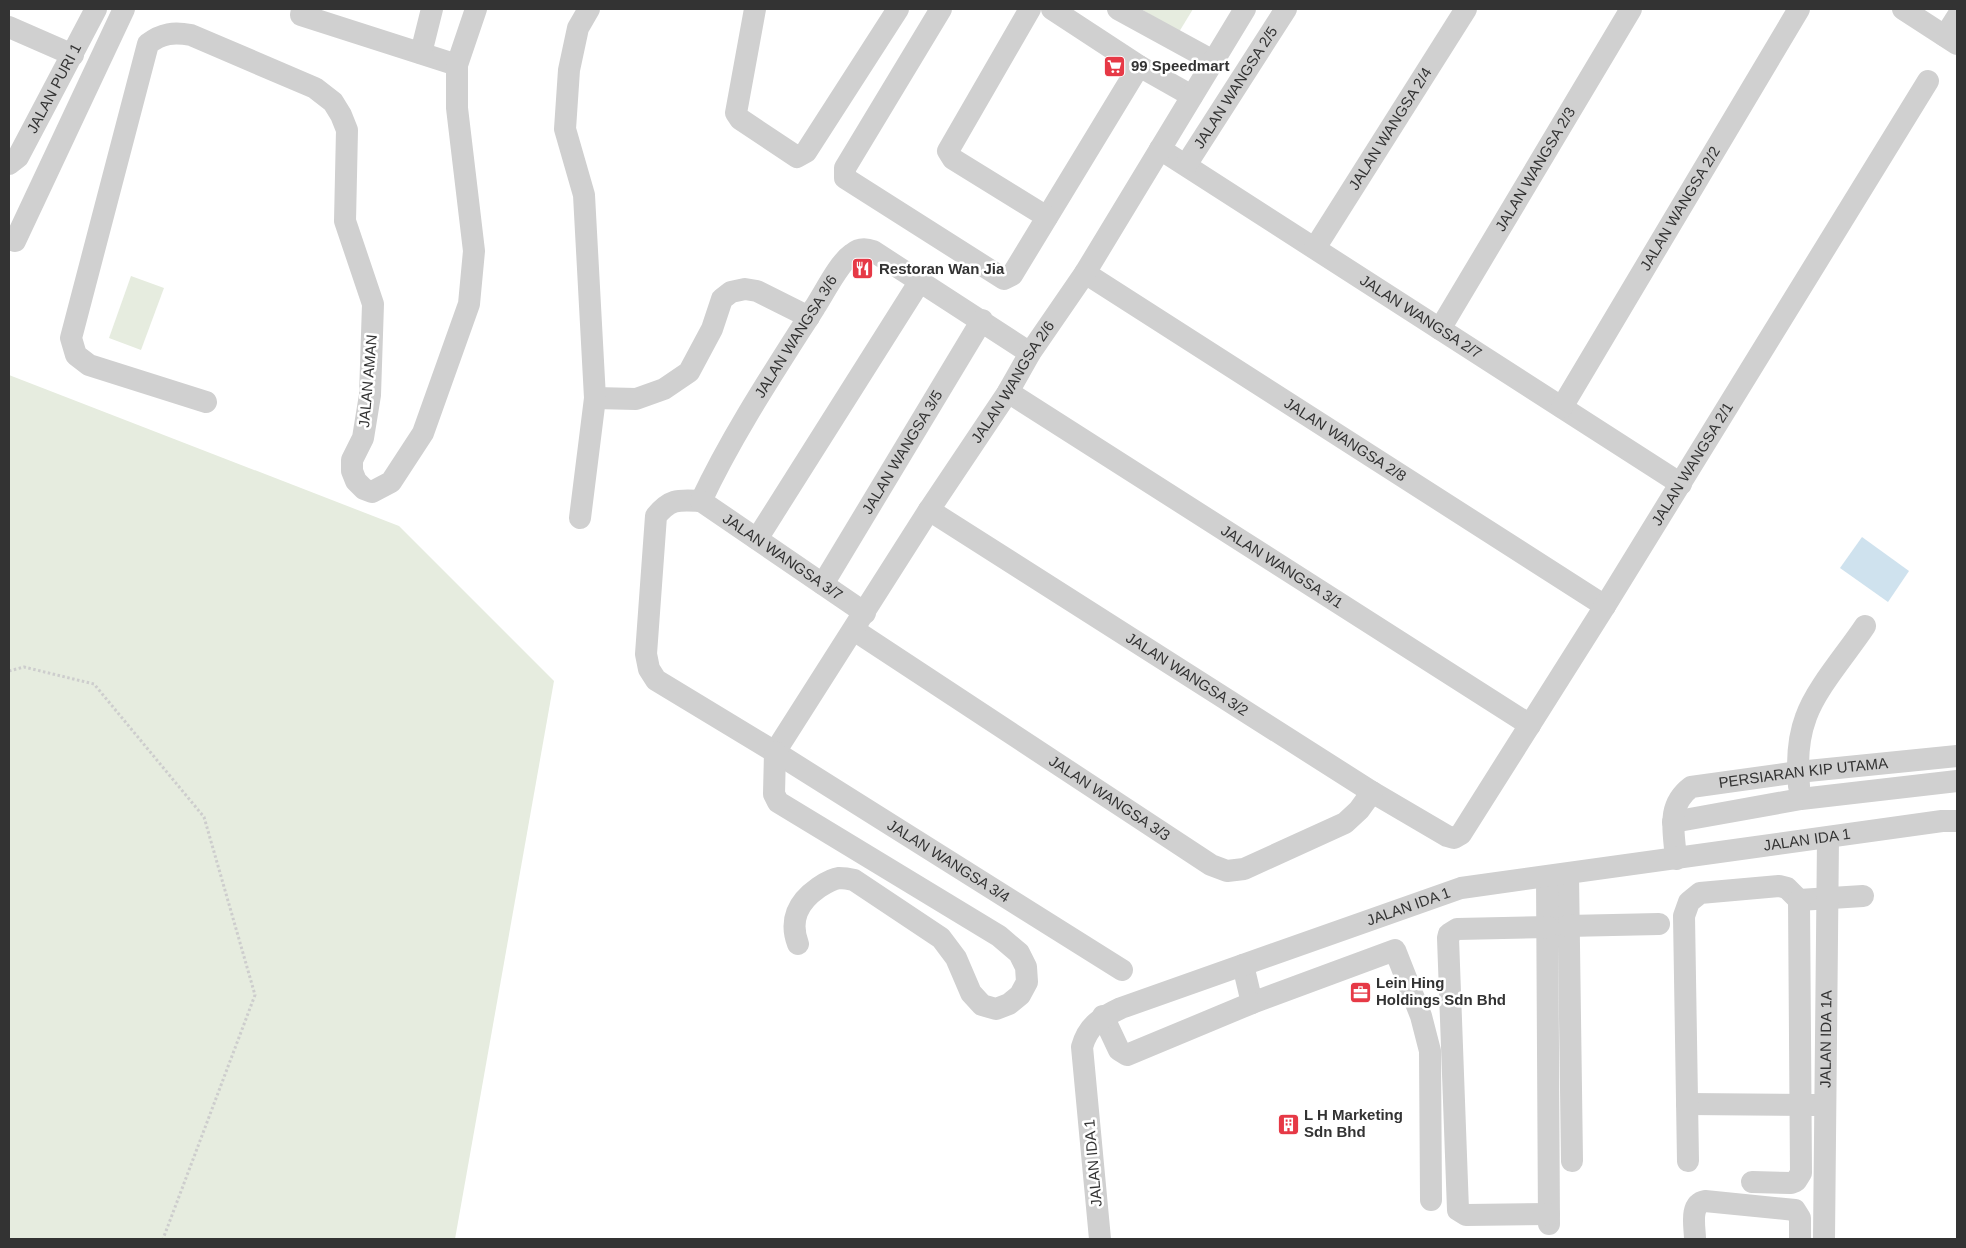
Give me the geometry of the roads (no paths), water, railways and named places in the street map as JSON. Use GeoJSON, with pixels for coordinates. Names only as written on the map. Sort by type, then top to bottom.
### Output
{"type":"FeatureCollection","features":[{"type":"Feature","properties":{"kind":"street","name":"JALAN PURI 1"},"geometry":{"type":"LineString","coordinates":[[9,164],[18,157],[96,9]]}},
{"type":"Feature","properties":{"kind":"street"},"geometry":{"type":"LineString","coordinates":[[15,241],[124,9]]}},
{"type":"Feature","properties":{"kind":"street"},"geometry":{"type":"LineString","coordinates":[[302,9],[301,15],[458,65]]}},
{"type":"Feature","properties":{"kind":"street"},"geometry":{"type":"LineString","coordinates":[[421,53],[432,9]]}},
{"type":"Feature","properties":{"kind":"street","name":"JALAN AMAN"},"geometry":{"type":"LineString","coordinates":[[206,402],[89,365],[76,355],[71,338],[148,44],[166,34],[178,32],[191,35],[315,88],[332,102],[341,115],[347,130],[345,221],[373,304],[370,394],[363,438],[352,460],[352,471],[356,481],[364,489],[372,492],[391,482],[423,433],[469,304],[474,251],[457,108],[458,65],[476,9]]}},
{"type":"Feature","properties":{"kind":"street"},"geometry":{"type":"LineString","coordinates":[[580,518],[595,398],[584,195],[565,130],[569,70],[578,28],[589,9]]}},
{"type":"Feature","properties":{"kind":"street"},"geometry":{"type":"LineString","coordinates":[[755,9],[736,112],[740,119],[798,156],[806,152],[898,9]]}},
{"type":"Feature","properties":{"kind":"street"},"geometry":{"type":"LineString","coordinates":[[941,9],[845,168],[845,178],[856,187],[1004,279],[1012,275],[1139,66]]}},
{"type":"Feature","properties":{"kind":"street"},"geometry":{"type":"LineString","coordinates":[[1030,9],[948,151],[952,159],[1047,217]]}},
{"type":"Feature","properties":{"kind":"street"},"geometry":{"type":"LineString","coordinates":[[1052,9],[1139,66],[1192,96]]}},
{"type":"Feature","properties":{"kind":"street"},"geometry":{"type":"LineString","coordinates":[[1118,9],[1213,61]]}},
{"type":"Feature","properties":{"kind":"street","name":"JALAN WANGSA 2/6"},"geometry":{"type":"LineString","coordinates":[[775,752],[929,510],[1008,392],[1030,353],[1085,273],[1245,9]]}},
{"type":"Feature","properties":{"kind":"street","name":"JALAN WANGSA 2/5"},"geometry":{"type":"LineString","coordinates":[[1186,165],[1286,9]]}},
{"type":"Feature","properties":{"kind":"street","name":"JALAN WANGSA 2/4"},"geometry":{"type":"LineString","coordinates":[[1315,248],[1466,9]]}},
{"type":"Feature","properties":{"kind":"street","name":"JALAN WANGSA 2/3"},"geometry":{"type":"LineString","coordinates":[[1440,329],[1631,9]]}},
{"type":"Feature","properties":{"kind":"street","name":"JALAN WANGSA 2/2"},"geometry":{"type":"LineString","coordinates":[[1562,407],[1799,9]]}},
{"type":"Feature","properties":{"kind":"street"},"geometry":{"type":"LineString","coordinates":[[1903,9],[1951,40],[1957,17]]}},
{"type":"Feature","properties":{"kind":"street"},"geometry":{"type":"LineString","coordinates":[[9,27],[73,55]]}},
{"type":"Feature","properties":{"kind":"street","name":"JALAN WANGSA 2/1"},"geometry":{"type":"LineString","coordinates":[[1447,836],[1454,838],[1461,834],[1681,484],[1928,81]]}},
{"type":"Feature","properties":{"kind":"street","name":"JALAN WANGSA 2/7"},"geometry":{"type":"LineString","coordinates":[[1160,149],[1681,484]]}},
{"type":"Feature","properties":{"kind":"street","name":"JALAN WANGSA 3/6"},"geometry":{"type":"LineString","coordinates":[[701,501],[720,460],[809,317],[846,259],[858,250],[866,248],[873,251],[982,320],[1030,353]]}},
{"type":"Feature","properties":{"kind":"street","name":"JALAN WANGSA 2/8"},"geometry":{"type":"LineString","coordinates":[[1085,273],[1605,606]]}},
{"type":"Feature","properties":{"kind":"street"},"geometry":{"type":"LineString","coordinates":[[757,539],[920,281]]}},
{"type":"Feature","properties":{"kind":"street"},"geometry":{"type":"LineString","coordinates":[[595,398],[636,399],[664,389],[689,372],[712,329],[722,300],[731,292],[745,289],[757,291],[809,317]]}},
{"type":"Feature","properties":{"kind":"street","name":"JALAN WANGSA 3/5"},"geometry":{"type":"LineString","coordinates":[[823,584],[982,320]]}},
{"type":"Feature","properties":{"kind":"street","name":"JALAN WANGSA 3/1"},"geometry":{"type":"LineString","coordinates":[[1008,392],[1530,725]]}},
{"type":"Feature","properties":{"kind":"street","name":"JALAN WANGSA 3/4"},"geometry":{"type":"LineString","coordinates":[[701,501],[678,500],[666,504],[656,516],[646,639],[649,669],[656,680],[775,752],[1122,970]]}},
{"type":"Feature","properties":{"kind":"street","name":"JALAN WANGSA 3/7"},"geometry":{"type":"LineString","coordinates":[[701,501],[823,584],[859,621]]}},
{"type":"Feature","properties":{"kind":"street","name":"JALAN WANGSA 3/2"},"geometry":{"type":"LineString","coordinates":[[929,510],[1372,792],[1447,836]]}},
{"type":"Feature","properties":{"kind":"street","name":"JALAN WANGSA 3/3"},"geometry":{"type":"LineString","coordinates":[[859,621],[1211,865],[1227,871],[1244,869],[1345,823],[1359,810],[1372,792]]}},
{"type":"Feature","properties":{"kind":"street"},"geometry":{"type":"LineString","coordinates":[[1801,799],[1798,772],[1800,747],[1806,717],[1818,692],[1865,626]]}},
{"type":"Feature","properties":{"kind":"street"},"geometry":{"type":"LineString","coordinates":[[775,752],[774,794],[778,802],[999,936],[1019,952],[1026,967],[1027,982],[1020,995],[1009,1004],[996,1009],[982,1005],[971,993],[956,958],[941,938],[854,880],[840,878],[825,883],[803,900],[796,911],[794,923],[798,944]]}},
{"type":"Feature","properties":{"kind":"street","name":"PERSIARAN KIP UTAMA"},"geometry":{"type":"LineString","coordinates":[[1676,859],[1673,822],[1676,804],[1680,795],[1691,787],[1798,772],[1957,756]]}},
{"type":"Feature","properties":{"kind":"street","name":"PERSIARAN KIP UTAMA"},"geometry":{"type":"LineString","coordinates":[[1673,822],[1801,799],[1957,781]]}},
{"type":"Feature","properties":{"kind":"street","name":"JALAN IDA 1"},"geometry":{"type":"LineString","coordinates":[[1100,1239],[1082,1047],[1085,1036],[1103,1016],[1462,888],[1942,821],[1957,821]]}},
{"type":"Feature","properties":{"kind":"street","name":"JALAN IDA 1A"},"geometry":{"type":"LineString","coordinates":[[1824,1239],[1828,838]]}},
{"type":"Feature","properties":{"kind":"street"},"geometry":{"type":"LineString","coordinates":[[1557,875],[1558,926],[1572,1161]]}},
{"type":"Feature","properties":{"kind":"street"},"geometry":{"type":"LineString","coordinates":[[1688,1162],[1684,916],[1689,902],[1700,893],[1779,886],[1787,888],[1799,900],[1801,1173],[1800,1178],[1792,1183],[1752,1182]]}},
{"type":"Feature","properties":{"kind":"street"},"geometry":{"type":"LineString","coordinates":[[1799,900],[1863,896]]}},
{"type":"Feature","properties":{"kind":"street"},"geometry":{"type":"LineString","coordinates":[[1558,926],[1549,1219],[1466,1215],[1458,1210],[1449,934],[1457,929],[1558,926],[1659,924]]}},
{"type":"Feature","properties":{"kind":"street"},"geometry":{"type":"LineString","coordinates":[[1103,1016],[1119,1050],[1127,1055],[1252,1003],[1404,947],[1430,1051],[1431,1200]]}},
{"type":"Feature","properties":{"kind":"street"},"geometry":{"type":"LineString","coordinates":[[1242,965],[1252,1003]]}},
{"type":"Feature","properties":{"kind":"street"},"geometry":{"type":"LineString","coordinates":[[1800,1003],[1826,1000]]}},
{"type":"Feature","properties":{"kind":"street"},"geometry":{"type":"LineString","coordinates":[[1687,1104],[1825,1105]]}},
{"type":"Feature","properties":{"kind":"street"},"geometry":{"type":"LineString","coordinates":[[1695,1239],[1695,1211],[1700,1202],[1705,1201],[1795,1210],[1800,1218],[1800,1239]]}},
{"type":"Feature","properties":{"kind":"water"},"geometry":{"type":"Polygon","coordinates":[[[1862,537],[1909,571],[1888,602],[1840,568],[1862,537]]]}},
{"type":"Feature","properties":{"kind":"place","name":"99 Speedmart"},"geometry":{"type":"Point","coordinates":[1115,66]}},
{"type":"Feature","properties":{"kind":"place","name":"Restoran Wan Jia"},"geometry":{"type":"Point","coordinates":[863,269]}},
{"type":"Feature","properties":{"kind":"place","name":"Lein Hing Holdings Sdn Bhd"},"geometry":{"type":"Point","coordinates":[1360,992]}},
{"type":"Feature","properties":{"kind":"place","name":"L H Marketing Sdn Bhd"},"geometry":{"type":"Point","coordinates":[1288,1124]}}]}
